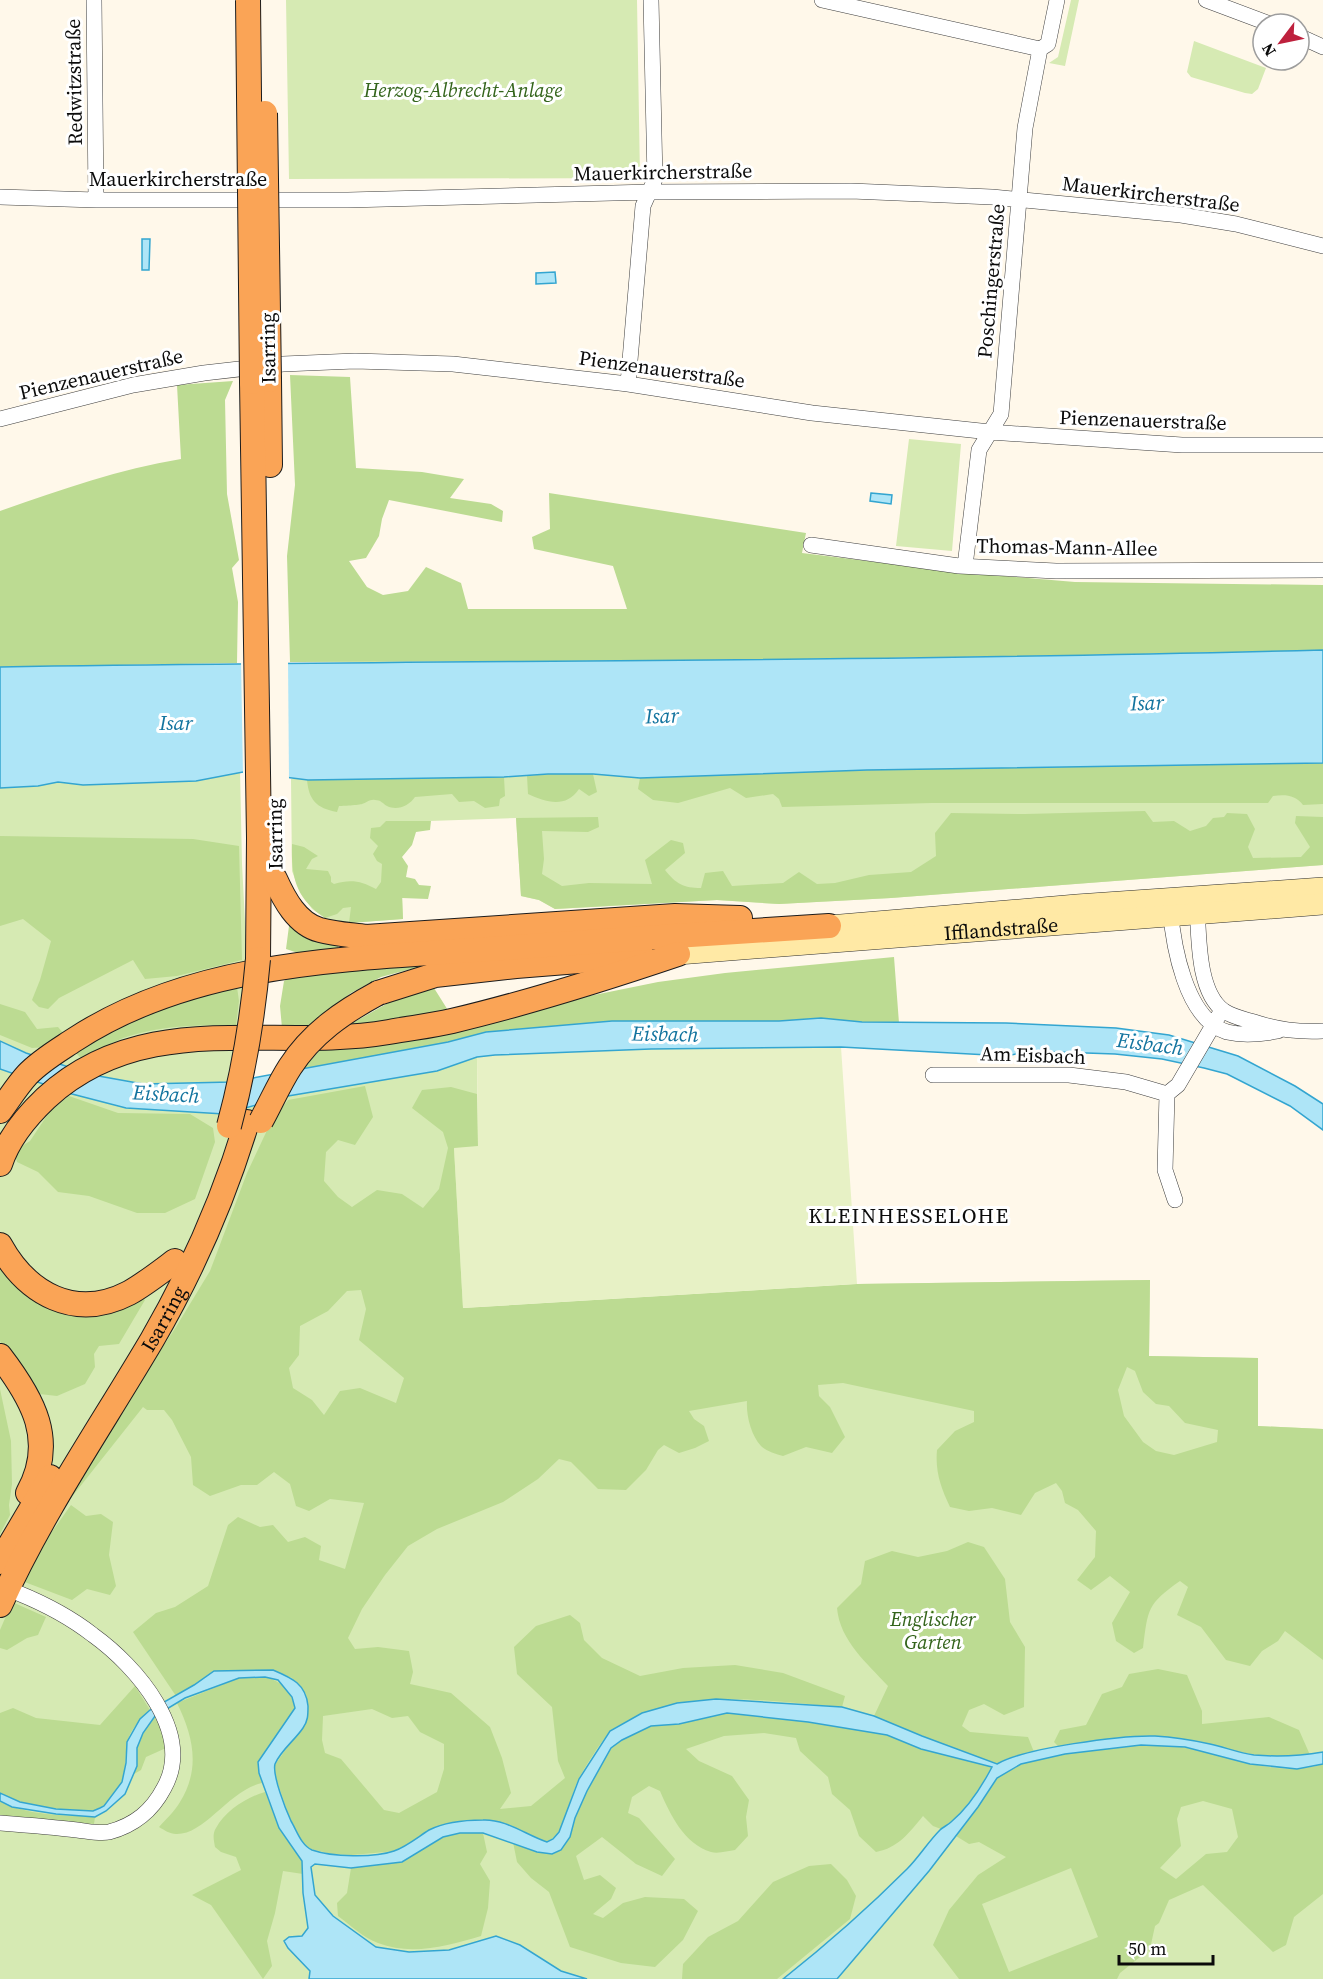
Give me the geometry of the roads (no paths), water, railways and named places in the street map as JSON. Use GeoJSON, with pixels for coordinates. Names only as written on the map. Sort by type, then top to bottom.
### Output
{"type":"FeatureCollection","features":[{"type":"Feature","properties":{"kind":"highway","name":"Isarring"},"geometry":{"type":"LineString","coordinates":[[9,1599],[19,1565],[153,1338],[210,1226],[239,1149],[262,1056],[270,868],[260,381],[248,0]]}},
{"type":"Feature","properties":{"kind":"highway","name":"Isarring"},"geometry":{"type":"LineString","coordinates":[[260,381],[263,0]]}},
{"type":"Feature","properties":{"kind":"highway"},"geometry":{"type":"LineString","coordinates":[[270,868],[285,900],[298,917],[318,930],[366,937],[675,916],[780,919],[829,926]]}},
{"type":"Feature","properties":{"kind":"highway"},"geometry":{"type":"LineString","coordinates":[[0,1111],[28,1075],[60,1049],[95,1026],[132,1007],[179,989],[224,978],[320,962],[829,926]]}},
{"type":"Feature","properties":{"kind":"highway"},"geometry":{"type":"LineString","coordinates":[[246,1123],[302,1050],[337,1018],[378,993],[435,975],[516,966],[678,954]]}},
{"type":"Feature","properties":{"kind":"highway"},"geometry":{"type":"LineString","coordinates":[[0,1164],[3,1153],[24,1122],[56,1089],[93,1064],[151,1045],[196,1038],[364,1036],[451,1021],[624,972],[678,954]]}},
{"type":"Feature","properties":{"kind":"highway","name":"Isarring"},"geometry":{"type":"LineString","coordinates":[[3,1555],[140,1330],[209,1187],[246,1123]]}},
{"type":"Feature","properties":{"kind":"highway"},"geometry":{"type":"LineString","coordinates":[[0,1245],[10,1263],[27,1282],[49,1296],[74,1303],[101,1302],[128,1293],[175,1261]]}},
{"type":"Feature","properties":{"kind":"highway"},"geometry":{"type":"LineString","coordinates":[[0,1356],[20,1383],[34,1409],[41,1431],[41,1458],[35,1481],[10,1527],[3,1555]]}},
{"type":"Feature","properties":{"kind":"main road","name":"Ifflandstraße"},"geometry":{"type":"LineString","coordinates":[[829,926],[1197,905],[1323,888]]}},
{"type":"Feature","properties":{"kind":"main road","name":"Ifflandstraße"},"geometry":{"type":"LineString","coordinates":[[1197,905],[1323,904]]}},
{"type":"Feature","properties":{"kind":"main road","name":"Ifflandstraße"},"geometry":{"type":"LineString","coordinates":[[678,954],[1170,907]]}},
{"type":"Feature","properties":{"kind":"street","name":"Redwitzstraße"},"geometry":{"type":"LineString","coordinates":[[94,0],[96,200]]}},
{"type":"Feature","properties":{"kind":"street"},"geometry":{"type":"LineString","coordinates":[[628,384],[643,206],[655,179],[651,0]]}},
{"type":"Feature","properties":{"kind":"street"},"geometry":{"type":"LineString","coordinates":[[822,0],[1040,49]]}},
{"type":"Feature","properties":{"kind":"street","name":"Poschingerstraße"},"geometry":{"type":"LineString","coordinates":[[965,566],[979,450],[1001,414],[1025,128],[1040,49],[1048,44],[1057,0]]}},
{"type":"Feature","properties":{"kind":"street"},"geometry":{"type":"LineString","coordinates":[[1206,0],[1251,17]]}},
{"type":"Feature","properties":{"kind":"street","name":"Mauerkircherstraße"},"geometry":{"type":"LineString","coordinates":[[0,197],[96,200],[348,200],[829,190],[1019,199],[1181,215],[1236,225],[1323,246]]}},
{"type":"Feature","properties":{"kind":"street","name":"Pienzenauerstraße"},"geometry":{"type":"LineString","coordinates":[[0,419],[133,385],[204,373],[283,364],[355,361],[453,364],[628,384],[812,413],[990,432],[1182,445],[1323,445]]}},
{"type":"Feature","properties":{"kind":"street","name":"Thomas-Mann-Allee"},"geometry":{"type":"LineString","coordinates":[[811,545],[965,566],[1056,571],[1323,570]]}},
{"type":"Feature","properties":{"kind":"street"},"geometry":{"type":"LineString","coordinates":[[1197,905],[1201,964],[1211,995],[1222,1010],[1283,1031]]}},
{"type":"Feature","properties":{"kind":"street"},"geometry":{"type":"LineString","coordinates":[[1170,907],[1183,976],[1210,1031]]}},
{"type":"Feature","properties":{"kind":"street"},"geometry":{"type":"LineString","coordinates":[[1175,1200],[1165,1163],[1167,1094],[1178,1085],[1222,1010]]}},
{"type":"Feature","properties":{"kind":"street"},"geometry":{"type":"LineString","coordinates":[[1210,1031],[1255,1035],[1283,1031],[1323,1031]]}},
{"type":"Feature","properties":{"kind":"street","name":"Am Eisbach"},"geometry":{"type":"LineString","coordinates":[[933,1075],[1069,1075],[1126,1082],[1167,1094]]}},
{"type":"Feature","properties":{"kind":"street"},"geometry":{"type":"LineString","coordinates":[[0,1823],[106,1833],[135,1822],[156,1803],[168,1781],[174,1757],[171,1734],[165,1716],[123,1662],[94,1635],[48,1605],[9,1599]]}},
{"type":"Feature","properties":{"kind":"water"},"geometry":{"type":"Polygon","coordinates":[[[142,239],[150,239],[149,270],[142,270],[142,239]]]}},
{"type":"Feature","properties":{"kind":"water"},"geometry":{"type":"Polygon","coordinates":[[[555,272],[556,283],[536,284],[536,273],[555,272]]]}},
{"type":"Feature","properties":{"kind":"water"},"geometry":{"type":"Polygon","coordinates":[[[871,493],[892,495],[891,504],[870,501],[871,493]]]}},
{"type":"Feature","properties":{"kind":"water","name":"Isar"},"geometry":{"type":"Polygon","coordinates":[[[1323,650],[1323,763],[867,770],[640,778],[593,774],[548,774],[504,777],[308,780],[243,772],[196,781],[83,785],[58,782],[38,786],[0,788],[0,667],[992,657],[1323,650]]]}},
{"type":"Feature","properties":{"kind":"water","name":"Eisbach"},"geometry":{"type":"Polygon","coordinates":[[[821,1018],[862,1022],[1006,1023],[1116,1028],[1169,1035],[1238,1056],[1295,1086],[1323,1104],[1323,1130],[1290,1106],[1227,1074],[1162,1059],[1115,1054],[1029,1051],[1007,1056],[841,1047],[651,1049],[495,1055],[477,1057],[437,1071],[288,1096],[224,1114],[126,1108],[72,1094],[0,1069],[0,1041],[26,1053],[93,1075],[143,1084],[231,1082],[448,1042],[486,1032],[612,1021],[779,1021],[821,1018]]]}},
{"type":"Feature","properties":{"kind":"water"},"geometry":{"type":"Polygon","coordinates":[[[273,1670],[292,1679],[301,1687],[307,1698],[308,1706],[305,1725],[275,1764],[283,1801],[305,1845],[312,1850],[341,1855],[365,1856],[394,1851],[435,1827],[470,1820],[500,1822],[547,1842],[559,1832],[579,1779],[610,1731],[642,1713],[677,1703],[716,1699],[842,1707],[874,1716],[997,1764],[1010,1758],[1050,1748],[1120,1738],[1155,1736],[1196,1741],[1254,1755],[1289,1756],[1323,1752],[1323,1764],[1297,1769],[1250,1764],[1185,1747],[1141,1745],[1065,1754],[1021,1764],[997,1778],[929,1871],[837,1979],[783,1979],[846,1926],[916,1860],[941,1829],[969,1803],[992,1767],[921,1749],[887,1735],[808,1722],[727,1713],[679,1724],[651,1726],[611,1748],[587,1791],[575,1818],[570,1837],[561,1850],[552,1854],[537,1852],[483,1833],[460,1833],[443,1837],[402,1862],[351,1868],[315,1864],[311,1867],[315,1895],[333,1916],[376,1947],[409,1952],[449,1950],[496,1936],[520,1945],[561,1971],[587,1979],[309,1979],[310,1971],[284,1941],[289,1937],[302,1936],[308,1928],[303,1893],[302,1861],[279,1828],[259,1773],[258,1762],[295,1708],[292,1697],[278,1680],[265,1677],[239,1678],[185,1698],[155,1716],[143,1733],[137,1748],[137,1766],[125,1794],[106,1811],[95,1817],[12,1807],[0,1801],[0,1793],[20,1802],[56,1809],[93,1811],[100,1808],[122,1782],[127,1742],[140,1719],[150,1710],[214,1671],[273,1670]]]}},
{"type":"Feature","properties":{"kind":"district","name":"KLEINHESSELOHE"},"geometry":{"type":"Point","coordinates":[909,1216]}},
{"type":"Feature","properties":{"kind":"park label","name":"Herzog-Albrecht-Anlage"},"geometry":{"type":"Point","coordinates":[463,90]}},
{"type":"Feature","properties":{"kind":"park label","name":"Englischer Garten"},"geometry":{"type":"Point","coordinates":[933,1630]}}]}
